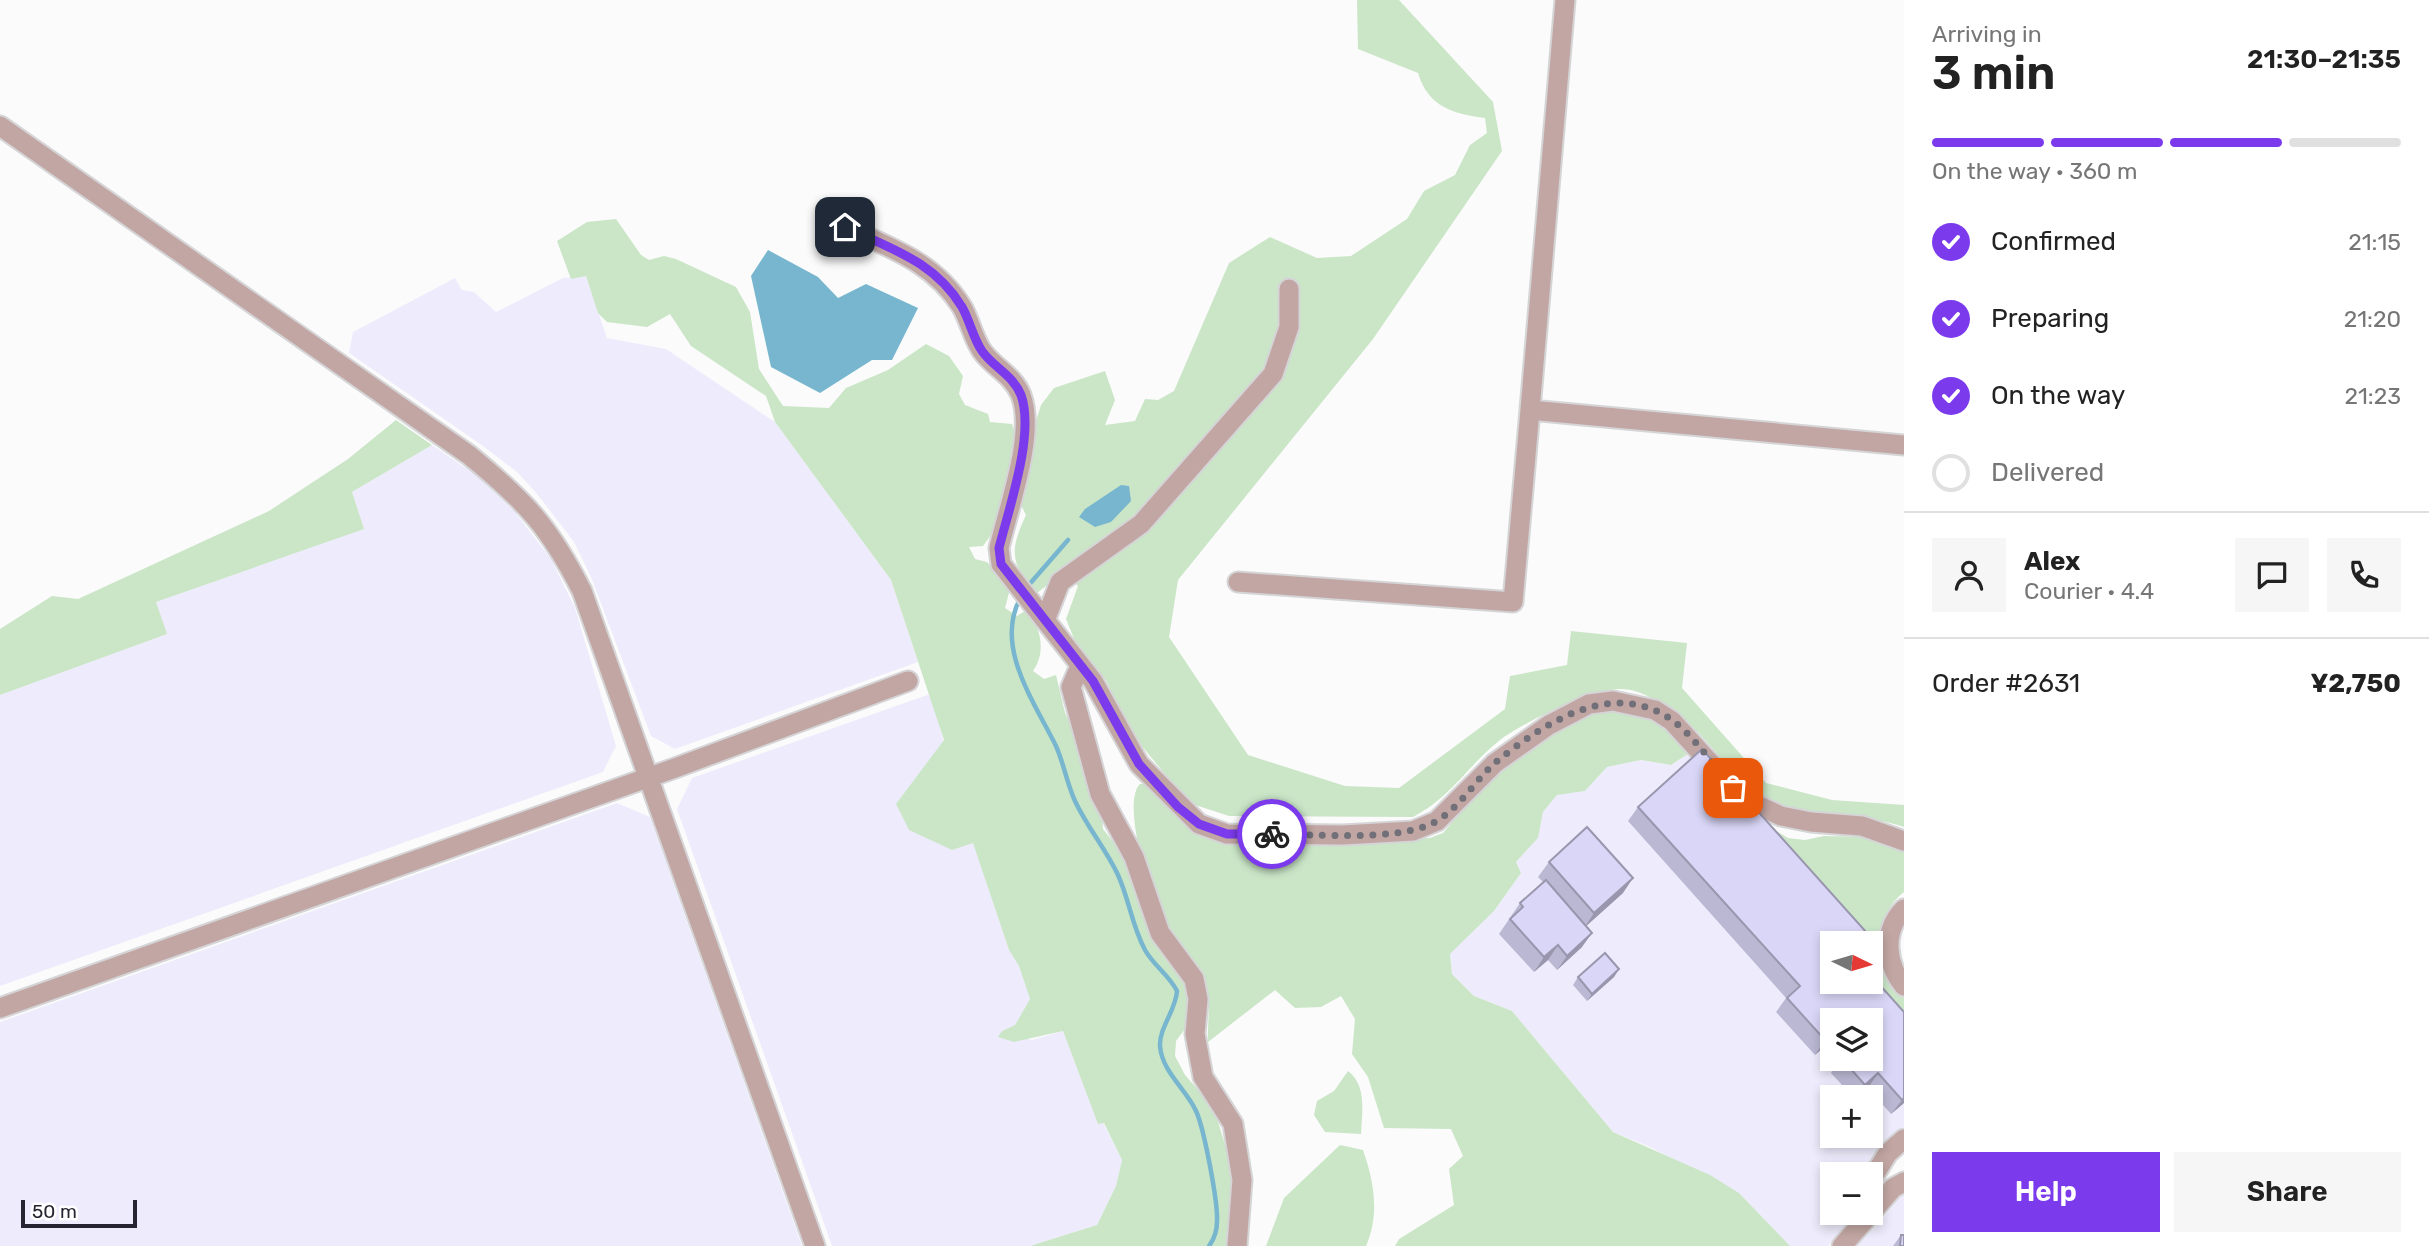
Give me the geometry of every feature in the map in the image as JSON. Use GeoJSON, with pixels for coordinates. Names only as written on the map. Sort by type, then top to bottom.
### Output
{"type":"FeatureCollection","features":[{"type":"Feature","properties":{"kind":"street"},"geometry":{"type":"LineString","coordinates":[[1238,582],[1513,602],[1565,0]]}},
{"type":"Feature","properties":{"kind":"street"},"geometry":{"type":"LineString","coordinates":[[0,126],[469,455],[519,496],[547,528],[582,591],[651,776],[815,1246]]}},
{"type":"Feature","properties":{"kind":"street"},"geometry":{"type":"LineString","coordinates":[[845,227],[913,258],[942,279],[963,309],[982,352],[1006,372],[1021,395],[1026,424],[999,548],[1001,564],[1093,681],[1139,764],[1199,824],[1227,834],[1343,835],[1413,831],[1437,821],[1495,763],[1549,725],[1589,705],[1613,701],[1655,710],[1672,721],[1733,788],[1753,803],[1781,816],[1811,822],[1862,826],[1904,841]]}},
{"type":"Feature","properties":{"kind":"street"},"geometry":{"type":"LineString","coordinates":[[1046,618],[1060,582],[1141,524],[1273,373],[1289,327],[1289,289]]}},
{"type":"Feature","properties":{"kind":"street"},"geometry":{"type":"LineString","coordinates":[[1531,410],[1904,445]]}},
{"type":"Feature","properties":{"kind":"street"},"geometry":{"type":"LineString","coordinates":[[1085,674],[1077,673],[1071,687],[1100,794],[1134,857],[1160,933],[1194,979],[1198,999],[1195,1034],[1203,1077],[1233,1124],[1242,1180],[1237,1246]]}},
{"type":"Feature","properties":{"kind":"street"},"geometry":{"type":"LineString","coordinates":[[0,1008],[651,776],[908,681]]}},
{"type":"Feature","properties":{"kind":"street"},"geometry":{"type":"LineString","coordinates":[[1904,909],[1892,927],[1887,948],[1896,977],[1904,986]]}},
{"type":"Feature","properties":{"kind":"street"},"geometry":{"type":"LineString","coordinates":[[1882,1162],[1904,1139]]}},
{"type":"Feature","properties":{"kind":"street"},"geometry":{"type":"LineString","coordinates":[[1883,1198],[1904,1182]]}},
{"type":"Feature","properties":{"kind":"street"},"geometry":{"type":"LineString","coordinates":[[1842,1246],[1857,1225]]}},
{"type":"Feature","properties":{"kind":"shaded area"},"geometry":{"type":"Polygon","coordinates":[[[586,276],[607,338],[666,349],[775,422],[891,580],[918,662],[675,749],[651,736],[591,577],[574,542],[538,495],[517,472],[483,446],[349,353],[353,332],[455,278],[462,290],[474,292],[496,312],[563,278],[586,276]]]}},
{"type":"Feature","properties":{"kind":"shaded area"},"geometry":{"type":"Polygon","coordinates":[[[432,445],[476,475],[515,512],[551,559],[575,608],[616,746],[603,772],[0,986],[0,695],[166,634],[156,602],[363,529],[352,492],[432,445]]]}},
{"type":"Feature","properties":{"kind":"shaded area"},"geometry":{"type":"Polygon","coordinates":[[[930,694],[973,842],[1009,950],[1019,966],[1030,999],[1015,1025],[1002,1031],[1032,1040],[1063,1031],[1098,1123],[1103,1122],[1122,1160],[1116,1186],[1097,1225],[1030,1246],[832,1246],[677,809],[692,778],[930,694]]]}},
{"type":"Feature","properties":{"kind":"shaded area"},"geometry":{"type":"Polygon","coordinates":[[[1691,752],[1823,931],[1820,931],[1820,994],[1849,994],[1869,1008],[1820,1008],[1820,1071],[1883,1071],[1883,1017],[1904,1032],[1904,1126],[1887,1144],[1877,1162],[1820,1162],[1820,1225],[1846,1225],[1828,1246],[1790,1246],[1739,1193],[1650,1147],[1613,1132],[1512,1011],[1474,996],[1452,974],[1450,954],[1494,911],[1521,873],[1516,862],[1538,838],[1543,812],[1557,795],[1585,791],[1607,767],[1641,760],[1671,765],[1691,752]]]}},
{"type":"Feature","properties":{"kind":"shaded area"},"geometry":{"type":"Polygon","coordinates":[[[617,803],[650,817],[802,1246],[0,1246],[0,1022],[617,803]]]}},
{"type":"Feature","properties":{"kind":"shaded area"},"geometry":{"type":"Polygon","coordinates":[[[1904,1192],[1904,1246],[1856,1246],[1877,1225],[1883,1225],[1883,1218],[1904,1192]]]}},
{"type":"Feature","properties":{"kind":"green space"},"geometry":{"type":"Polygon","coordinates":[[[1357,0],[1399,0],[1493,102],[1502,151],[1373,339],[1178,580],[1169,637],[1248,755],[1345,786],[1399,788],[1505,709],[1510,676],[1567,665],[1571,631],[1687,643],[1682,688],[1766,783],[1832,800],[1904,805],[1904,827],[1888,822],[1803,815],[1774,806],[1747,787],[1706,740],[1682,719],[1646,695],[1621,689],[1577,700],[1510,733],[1488,750],[1450,790],[1413,817],[1229,816],[1189,803],[1131,733],[1106,680],[1077,646],[1066,619],[1078,586],[1064,572],[1037,593],[1021,573],[1015,547],[1026,515],[1019,501],[1026,453],[1041,405],[1054,388],[1105,371],[1115,400],[1105,425],[1135,421],[1145,399],[1158,400],[1174,391],[1229,263],[1270,237],[1317,258],[1351,256],[1407,219],[1424,191],[1455,175],[1470,145],[1487,133],[1485,118],[1453,111],[1435,101],[1422,85],[1418,73],[1358,49],[1357,0]]]}},
{"type":"Feature","properties":{"kind":"green space"},"geometry":{"type":"Polygon","coordinates":[[[616,219],[641,255],[649,260],[664,256],[676,259],[736,287],[750,312],[759,369],[783,406],[829,408],[846,388],[888,370],[926,344],[949,356],[963,376],[959,394],[965,405],[988,414],[990,422],[1012,424],[1015,433],[1002,507],[983,546],[969,547],[975,559],[987,562],[1010,589],[1005,608],[1017,616],[1028,609],[1032,617],[1039,632],[1041,647],[1033,671],[1044,679],[1056,675],[1065,713],[1077,737],[1102,816],[1103,829],[1126,865],[1157,944],[1187,984],[1191,1004],[1187,1026],[1176,1041],[1175,1056],[1185,1075],[1214,1108],[1236,1182],[1229,1246],[1030,1246],[1097,1225],[1116,1186],[1122,1160],[1104,1123],[1098,1124],[1063,1031],[1014,1042],[998,1037],[1002,1031],[1015,1025],[1030,999],[1019,966],[1009,950],[973,843],[952,850],[909,830],[896,804],[944,740],[891,580],[775,422],[766,396],[691,346],[670,314],[647,327],[607,322],[598,313],[586,276],[571,279],[557,241],[587,222],[616,219]]]}},
{"type":"Feature","properties":{"kind":"green space"},"geometry":{"type":"Polygon","coordinates":[[[396,420],[432,445],[352,492],[364,529],[156,602],[167,634],[0,695],[0,629],[52,596],[78,599],[269,511],[348,459],[396,420]]]}},
{"type":"Feature","properties":{"kind":"green space"},"geometry":{"type":"Polygon","coordinates":[[[1624,708],[1658,719],[1691,752],[1671,765],[1641,760],[1607,767],[1585,791],[1557,795],[1543,812],[1538,838],[1516,862],[1521,873],[1494,911],[1450,954],[1452,974],[1474,996],[1512,1011],[1613,1132],[1710,1175],[1739,1193],[1790,1246],[1395,1246],[1399,1239],[1454,1205],[1449,1169],[1463,1156],[1451,1129],[1384,1128],[1368,1077],[1352,1054],[1355,1019],[1341,996],[1321,1007],[1295,1008],[1275,990],[1208,1042],[1209,1011],[1206,993],[1198,976],[1165,929],[1153,899],[1136,832],[1135,795],[1140,784],[1149,784],[1191,830],[1218,840],[1276,845],[1430,838],[1443,833],[1488,780],[1574,718],[1603,709],[1624,708]]]}},
{"type":"Feature","properties":{"kind":"green space"},"geometry":{"type":"Polygon","coordinates":[[[1741,810],[1788,838],[1805,840],[1824,836],[1873,837],[1904,846],[1904,892],[1886,915],[1882,931],[1859,931],[1741,810]]]}},
{"type":"Feature","properties":{"kind":"green space"},"geometry":{"type":"Polygon","coordinates":[[[1883,952],[1888,973],[1904,998],[1904,1032],[1879,994],[1883,994],[1883,952]]]}},
{"type":"Feature","properties":{"kind":"green space"},"geometry":{"type":"Polygon","coordinates":[[[1348,1071],[1361,1091],[1361,1134],[1325,1132],[1314,1115],[1317,1101],[1334,1091],[1348,1071]]]}},
{"type":"Feature","properties":{"kind":"green space"},"geometry":{"type":"Polygon","coordinates":[[[1340,1145],[1363,1150],[1370,1174],[1374,1210],[1366,1246],[1266,1246],[1284,1198],[1340,1145]]]}},
{"type":"Feature","properties":{"kind":"water"},"geometry":{"type":"Polygon","coordinates":[[[768,250],[818,277],[838,298],[866,284],[918,308],[892,360],[872,360],[820,393],[771,367],[751,276],[768,250]]]}},
{"type":"Feature","properties":{"kind":"water"},"geometry":{"type":"Polygon","coordinates":[[[1121,485],[1129,486],[1131,501],[1111,522],[1095,527],[1079,517],[1085,509],[1121,485]]]}},
{"type":"Feature","properties":{"kind":"building"},"geometry":{"type":"Polygon","coordinates":[[[1702,749],[1865,931],[1820,931],[1820,994],[1883,994],[1883,988],[1904,1012],[1902,1100],[1878,1073],[1865,1085],[1853,1071],[1883,1071],[1883,1008],[1820,1008],[1820,1034],[1787,998],[1800,986],[1638,807],[1702,749]]]}},
{"type":"Feature","properties":{"kind":"building"},"geometry":{"type":"Polygon","coordinates":[[[1587,827],[1633,878],[1594,913],[1549,862],[1587,827]]]}},
{"type":"Feature","properties":{"kind":"building"},"geometry":{"type":"Polygon","coordinates":[[[1546,880],[1592,933],[1567,956],[1558,945],[1544,957],[1510,919],[1523,907],[1520,903],[1546,880]]]}},
{"type":"Feature","properties":{"kind":"building"},"geometry":{"type":"Polygon","coordinates":[[[1605,953],[1619,969],[1592,994],[1578,977],[1605,953]]]}},
{"type":"Feature","properties":{"kind":"building"},"geometry":{"type":"Polygon","coordinates":[[[1901,1235],[1904,1235],[1904,1246],[1900,1246],[1901,1235]]]}},
{"type":"Feature","properties":{"kind":"waterway"},"geometry":{"type":"LineString","coordinates":[[1027,587],[1068,540]]}},
{"type":"Feature","properties":{"kind":"waterway"},"geometry":{"type":"LineString","coordinates":[[1021,597],[1014,616],[1012,635],[1020,674],[1056,746],[1075,801],[1118,875],[1145,950],[1177,991],[1162,1032],[1160,1046],[1165,1064],[1192,1103],[1203,1133],[1217,1212],[1216,1231],[1209,1246]]}},
{"type":"Feature","properties":{"kind":"way so far"},"geometry":{"type":"LineString","coordinates":[[1272,834],[1343,835],[1413,831],[1437,821],[1463,798],[1495,763],[1549,725],[1589,705],[1613,701],[1655,710],[1672,721],[1685,732],[1733,788]]}},
{"type":"Feature","properties":{"kind":"route"},"geometry":{"type":"LineString","coordinates":[[845,227],[913,258],[942,279],[963,309],[982,352],[1006,372],[1021,395],[1026,424],[999,548],[1001,564],[1093,681],[1139,764],[1178,807],[1199,824],[1227,834],[1272,834]]}}]}
